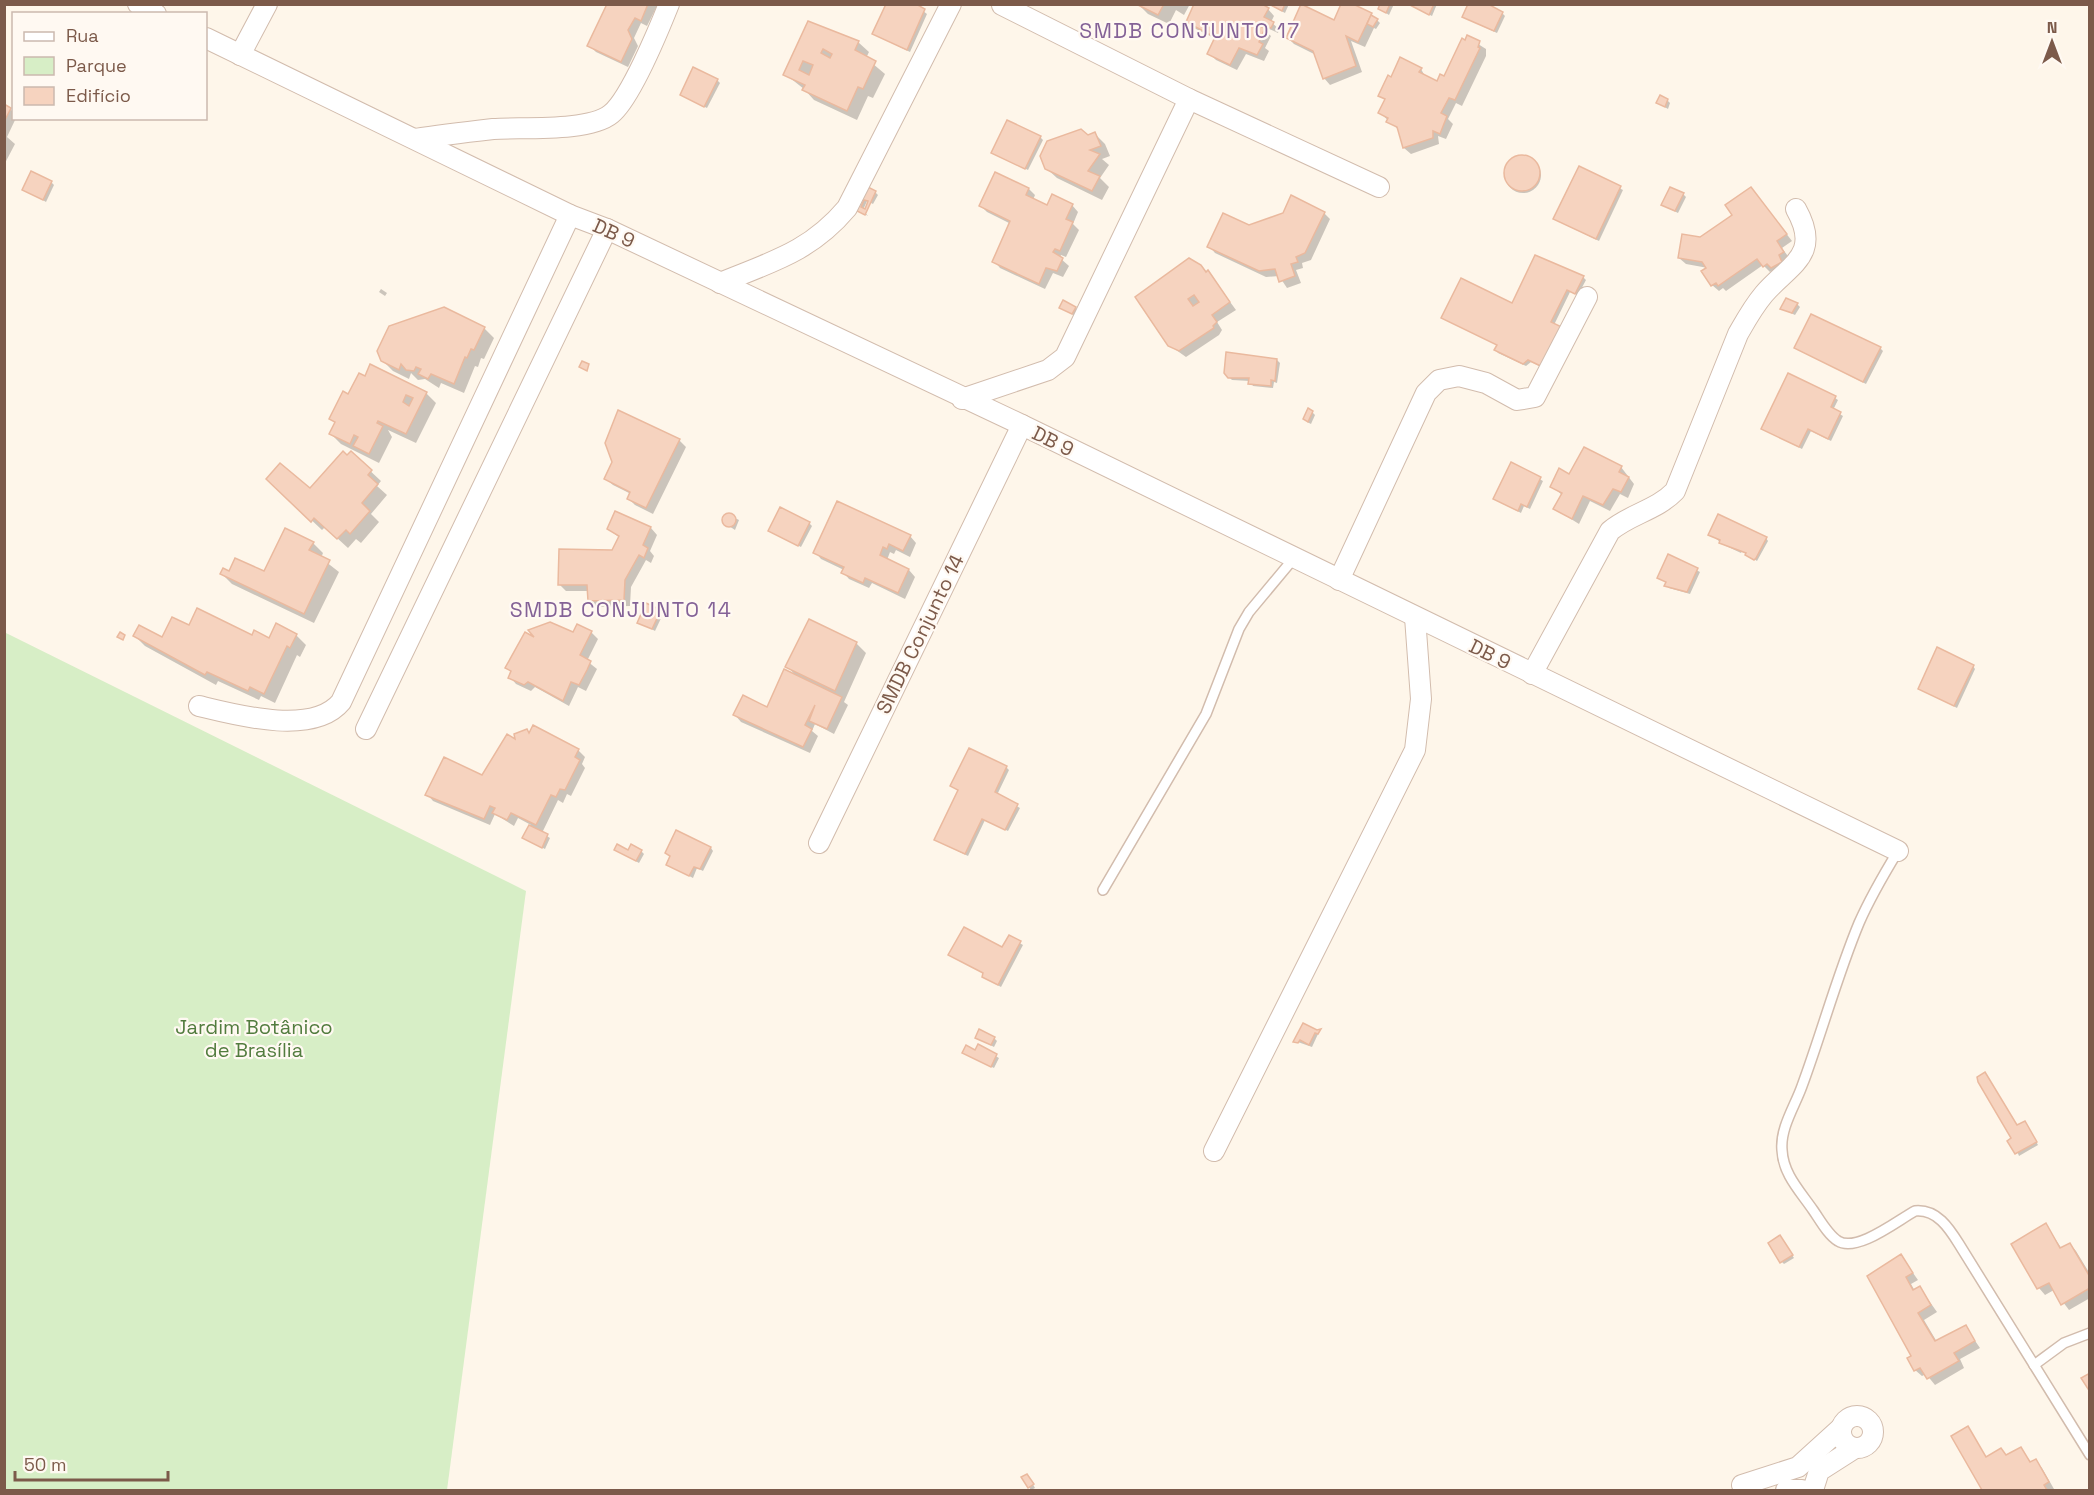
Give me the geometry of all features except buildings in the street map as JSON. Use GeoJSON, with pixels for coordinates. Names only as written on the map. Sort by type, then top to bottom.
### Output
{"type":"FeatureCollection","features":[{"type":"Feature","properties":{"kind":"street"},"geometry":{"type":"LineString","coordinates":[[138,4],[152,12]]}},
{"type":"Feature","properties":{"kind":"street"},"geometry":{"type":"LineString","coordinates":[[240,55],[267,4]]}},
{"type":"Feature","properties":{"kind":"street"},"geometry":{"type":"LineString","coordinates":[[415,139],[493,129],[577,125],[595,122],[611,115],[629,88],[669,4]]}},
{"type":"Feature","properties":{"kind":"street"},"geometry":{"type":"LineString","coordinates":[[720,283],[793,253],[828,231],[847,208],[951,4]]}},
{"type":"Feature","properties":{"kind":"street"},"geometry":{"type":"LineString","coordinates":[[1002,5],[1189,99],[1379,187]]}},
{"type":"Feature","properties":{"kind":"street","name":"DB 9"},"geometry":{"type":"LineString","coordinates":[[207,38],[570,215],[607,229],[962,399],[1022,425],[1898,851]]}},
{"type":"Feature","properties":{"kind":"street"},"geometry":{"type":"LineString","coordinates":[[962,399],[1048,370],[1065,357],[1189,99]]}},
{"type":"Feature","properties":{"kind":"street"},"geometry":{"type":"LineString","coordinates":[[1533,674],[1610,531],[1621,522],[1667,500],[1676,491],[1738,334],[1751,310],[1800,260],[1804,249],[1806,226],[1796,209]]}},
{"type":"Feature","properties":{"kind":"street"},"geometry":{"type":"LineString","coordinates":[[199,706],[248,717],[302,720],[333,712],[341,702],[570,215]]}},
{"type":"Feature","properties":{"kind":"street"},"geometry":{"type":"LineString","coordinates":[[366,729],[607,229]]}},
{"type":"Feature","properties":{"kind":"street"},"geometry":{"type":"LineString","coordinates":[[1339,580],[1426,393],[1439,380],[1459,376],[1486,383],[1517,400],[1535,397],[1587,297]]}},
{"type":"Feature","properties":{"kind":"street","name":"SMDB Conjunto 14"},"geometry":{"type":"LineString","coordinates":[[819,843],[1022,425]]}},
{"type":"Feature","properties":{"kind":"street"},"geometry":{"type":"LineString","coordinates":[[1214,1151],[1415,750],[1421,699],[1415,617]]}},
{"type":"Feature","properties":{"kind":"street"},"geometry":{"type":"LineString","coordinates":[[1743,1489],[1798,1467],[1848,1419],[1856,1416],[1870,1423],[1873,1432],[1870,1442],[1862,1448],[1855,1448],[1819,1471],[1808,1490],[1786,1491]]}},
{"type":"Feature","properties":{"kind":"street"},"geometry":{"type":"LineString","coordinates":[[1841,1428],[1842,1439],[1855,1448]]}},
{"type":"Feature","properties":{"kind":"lane"},"geometry":{"type":"LineString","coordinates":[[1103,890],[1203,719],[1244,620],[1294,558]]}},
{"type":"Feature","properties":{"kind":"lane"},"geometry":{"type":"LineString","coordinates":[[1898,851],[1859,923],[1802,1087],[1783,1133],[1782,1150],[1785,1165],[1802,1195],[1840,1243],[1849,1244],[1868,1239],[1916,1211],[1932,1213],[1940,1219],[1959,1244],[2090,1455]]}},
{"type":"Feature","properties":{"kind":"lane"},"geometry":{"type":"LineString","coordinates":[[2034,1365],[2064,1343],[2090,1333]]}},
{"type":"Feature","properties":{"kind":"green space","name":"Jardim Botânico de Brasília"},"geometry":{"type":"Polygon","coordinates":[[[4,632],[526,891],[447,1490],[5,1490],[4,632]]]}},
{"type":"Feature","properties":{"kind":"district","name":"SMDB CONJUNTO 17"},"geometry":{"type":"Point","coordinates":[1190,30]}},
{"type":"Feature","properties":{"kind":"district","name":"SMDB CONJUNTO 14"},"geometry":{"type":"Point","coordinates":[621,609]}}]}
